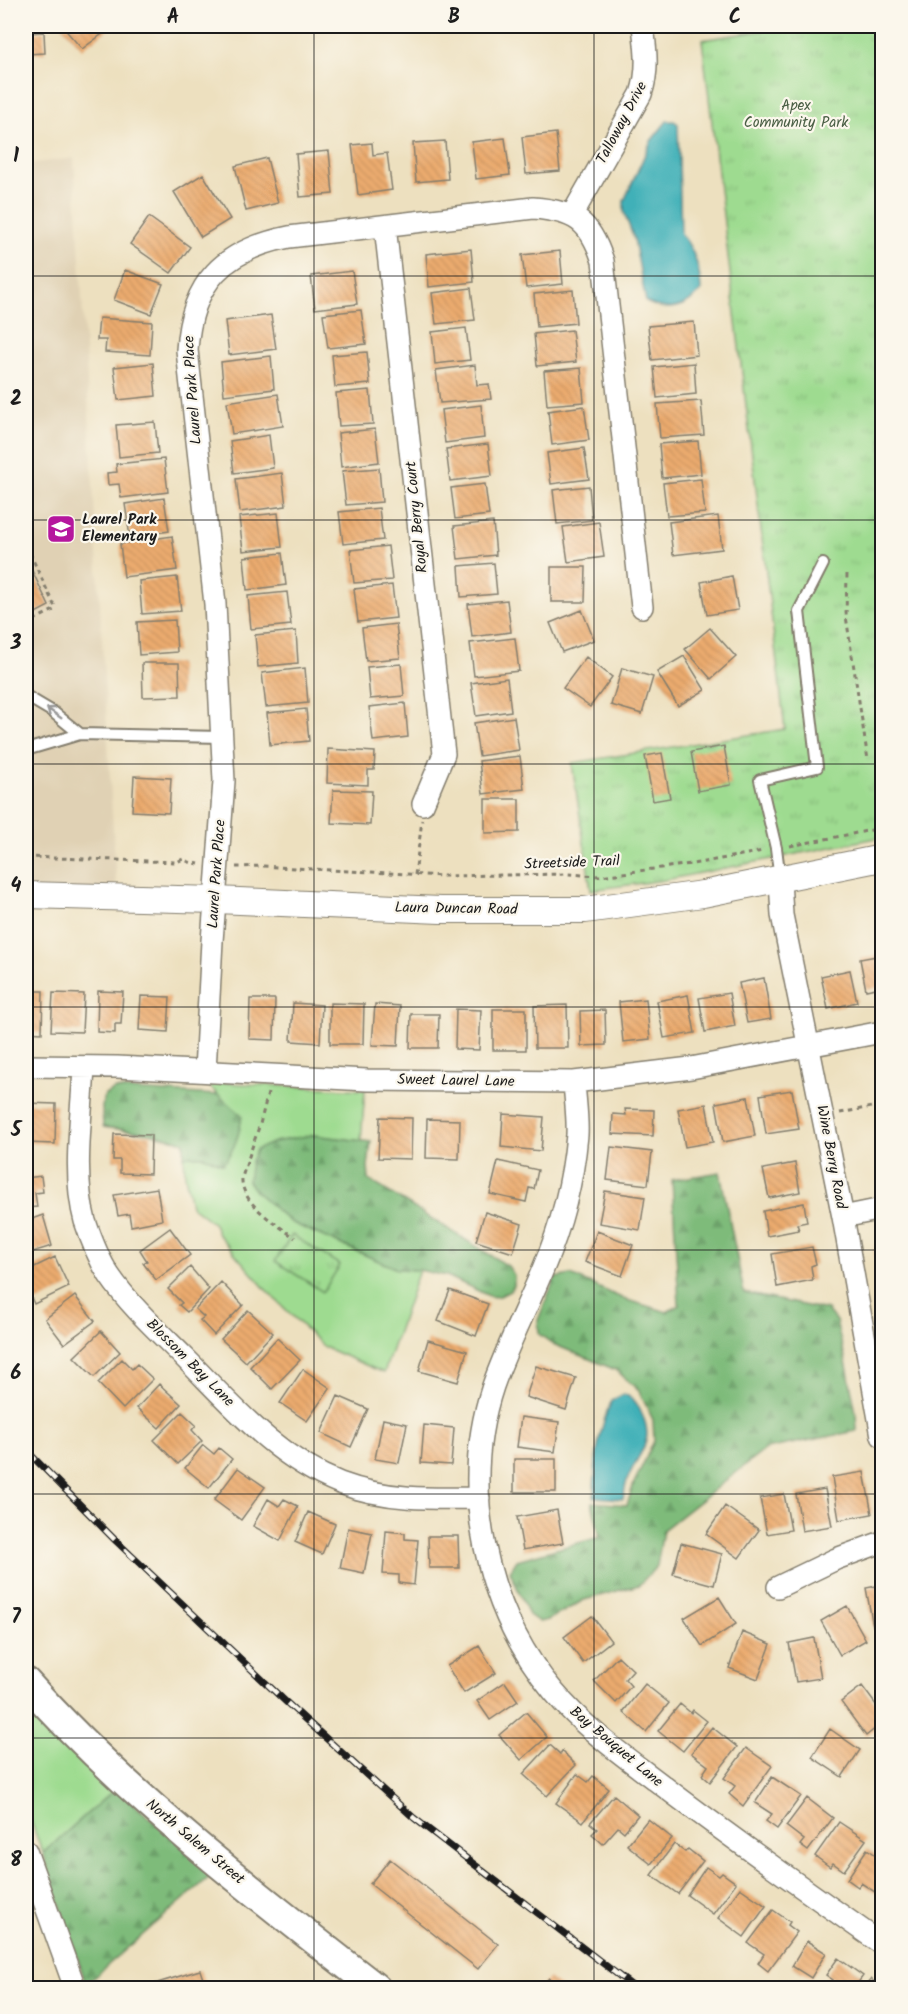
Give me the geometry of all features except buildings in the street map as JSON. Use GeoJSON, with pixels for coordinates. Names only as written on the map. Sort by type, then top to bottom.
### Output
{"type":"FeatureCollection","features":[{"type":"Feature","properties":{"kind":"main road","name":"North Salem Street"},"geometry":{"type":"LineString","coordinates":[[26,1682],[114,1773],[185,1836],[376,1989]]}},
{"type":"Feature","properties":{"kind":"street","name":"Talloway Drive"},"geometry":{"type":"LineString","coordinates":[[572,215],[641,94],[646,78],[647,60],[643,26]]}},
{"type":"Feature","properties":{"kind":"street","name":"Laurel Park Place"},"geometry":{"type":"LineString","coordinates":[[205,1071],[224,781],[214,604],[187,350],[188,328],[192,312],[209,279],[242,251],[259,244],[289,237],[533,208],[553,209],[572,215]]}},
{"type":"Feature","properties":{"kind":"street"},"geometry":{"type":"LineString","coordinates":[[572,215],[588,229],[597,242],[603,261],[642,607]]}},
{"type":"Feature","properties":{"kind":"street","name":"Royal Berry Court"},"geometry":{"type":"LineString","coordinates":[[385,226],[444,754],[423,804]]}},
{"type":"Feature","properties":{"kind":"street","name":"Laura Duncan Road"},"geometry":{"type":"LineString","coordinates":[[26,895],[216,900],[440,910],[585,910],[656,902],[882,858]]}},
{"type":"Feature","properties":{"kind":"street","name":"Wine Berry Road"},"geometry":{"type":"LineString","coordinates":[[780,879],[782,915],[843,1217],[882,1436]]}},
{"type":"Feature","properties":{"kind":"street","name":"Sweet Laurel Lane"},"geometry":{"type":"LineString","coordinates":[[26,1066],[205,1071],[367,1080],[574,1082],[691,1068],[882,1032]]}},
{"type":"Feature","properties":{"kind":"street","name":"Blossom Bay Lane"},"geometry":{"type":"LineString","coordinates":[[84,1067],[79,1172],[85,1219],[101,1261],[132,1304],[249,1423],[298,1462],[337,1482],[369,1492],[425,1499],[478,1498]]}},
{"type":"Feature","properties":{"kind":"street","name":"Bay Bouquet Lane"},"geometry":{"type":"LineString","coordinates":[[574,1082],[577,1133],[563,1211],[544,1267],[493,1388],[484,1421],[478,1498],[486,1554],[500,1599],[533,1663],[565,1704],[604,1741],[690,1807],[882,1944]]}},
{"type":"Feature","properties":{"kind":"street"},"geometry":{"type":"LineString","coordinates":[[843,1217],[882,1209]]}},
{"type":"Feature","properties":{"kind":"street"},"geometry":{"type":"LineString","coordinates":[[778,1587],[836,1559],[882,1542]]}},
{"type":"Feature","properties":{"kind":"street"},"geometry":{"type":"LineString","coordinates":[[26,1851],[75,1989]]}},
{"type":"Feature","properties":{"kind":"lane"},"geometry":{"type":"LineString","coordinates":[[780,879],[776,848],[760,780],[817,767],[799,611],[823,564]]}},
{"type":"Feature","properties":{"kind":"lane"},"geometry":{"type":"LineString","coordinates":[[26,696],[53,712],[80,734]]}},
{"type":"Feature","properties":{"kind":"lane"},"geometry":{"type":"LineString","coordinates":[[26,750],[80,734],[222,737]]}},
{"type":"Feature","properties":{"kind":"path"},"geometry":{"type":"LineString","coordinates":[[26,545],[55,607],[54,610],[26,624]]}},
{"type":"Feature","properties":{"kind":"path"},"geometry":{"type":"LineString","coordinates":[[848,574],[846,616],[868,760]]}},
{"type":"Feature","properties":{"kind":"path"},"geometry":{"type":"LineString","coordinates":[[415,875],[423,804]]}},
{"type":"Feature","properties":{"kind":"path","name":"Streetside Trail"},"geometry":{"type":"LineString","coordinates":[[259,868],[265,865],[415,875],[498,877],[568,874],[600,876],[699,862],[882,828]]}},
{"type":"Feature","properties":{"kind":"path"},"geometry":{"type":"LineString","coordinates":[[26,857],[177,862],[183,859],[189,862]]}},
{"type":"Feature","properties":{"kind":"path"},"geometry":{"type":"LineString","coordinates":[[268,1091],[241,1184],[251,1202],[295,1238]]}},
{"type":"Feature","properties":{"kind":"path"},"geometry":{"type":"LineString","coordinates":[[832,1115],[882,1105]]}},
{"type":"Feature","properties":{"kind":"shaded area","name":"Laurel Park Elementary"},"geometry":{"type":"Polygon","coordinates":[[[74,158],[117,898],[26,895],[26,164],[74,158]]]}},
{"type":"Feature","properties":{"kind":"green space","name":"Apex Community Park"},"geometry":{"type":"Polygon","coordinates":[[[786,26],[882,26],[882,837],[665,880],[591,890],[572,763],[785,729],[702,40],[786,26]]]}},
{"type":"Feature","properties":{"kind":"green space"},"geometry":{"type":"Polygon","coordinates":[[[205,1082],[365,1090],[361,1141],[312,1135],[248,1180],[255,1191],[290,1222],[397,1269],[419,1270],[384,1373],[324,1347],[267,1291],[218,1234],[214,1224],[191,1206],[184,1156],[204,1156],[218,1095],[205,1082]]]}},
{"type":"Feature","properties":{"kind":"green space"},"geometry":{"type":"Polygon","coordinates":[[[115,1089],[218,1095],[242,1115],[234,1147],[223,1164],[204,1156],[184,1156],[184,1142],[150,1133],[103,1127],[102,1106],[105,1095],[115,1089]]]}},
{"type":"Feature","properties":{"kind":"green space"},"geometry":{"type":"Polygon","coordinates":[[[312,1135],[371,1142],[369,1180],[508,1266],[514,1275],[514,1286],[500,1296],[491,1297],[447,1276],[419,1270],[397,1269],[290,1222],[255,1191],[248,1181],[251,1161],[256,1150],[274,1142],[312,1135]]]}},
{"type":"Feature","properties":{"kind":"green space"},"geometry":{"type":"Polygon","coordinates":[[[720,1172],[744,1293],[827,1310],[836,1321],[856,1413],[857,1431],[766,1449],[663,1530],[657,1566],[639,1585],[584,1600],[548,1620],[539,1622],[529,1615],[510,1571],[517,1560],[600,1537],[592,1502],[627,1505],[634,1483],[654,1441],[653,1420],[639,1391],[616,1370],[553,1344],[539,1334],[538,1320],[555,1278],[571,1275],[624,1299],[667,1312],[679,1305],[672,1180],[720,1172]]]}},
{"type":"Feature","properties":{"kind":"green space"},"geometry":{"type":"Polygon","coordinates":[[[292,1235],[340,1265],[323,1292],[275,1261],[292,1235]]]}},
{"type":"Feature","properties":{"kind":"green space"},"geometry":{"type":"Polygon","coordinates":[[[26,1694],[116,1788],[43,1853],[26,1809],[26,1694]]]}},
{"type":"Feature","properties":{"kind":"green space"},"geometry":{"type":"Polygon","coordinates":[[[116,1788],[213,1874],[86,1984],[43,1853],[116,1788]]]}},
{"type":"Feature","properties":{"kind":"water"},"geometry":{"type":"Polygon","coordinates":[[[667,121],[674,121],[678,124],[681,234],[696,260],[701,291],[688,302],[669,308],[646,302],[634,239],[624,212],[624,201],[651,141],[667,121]]]}},
{"type":"Feature","properties":{"kind":"water"},"geometry":{"type":"Polygon","coordinates":[[[624,1394],[637,1404],[640,1410],[646,1424],[646,1440],[628,1479],[623,1499],[594,1497],[596,1459],[603,1424],[612,1400],[624,1394]]]}},
{"type":"Feature","properties":{"kind":"railway"},"geometry":{"type":"LineString","coordinates":[[26,1450],[116,1541],[286,1702],[414,1818],[635,1988]]}},
{"type":"Feature","properties":{"kind":"place","name":"Laurel Park Elementary"},"geometry":{"type":"Point","coordinates":[61,529]}}]}
